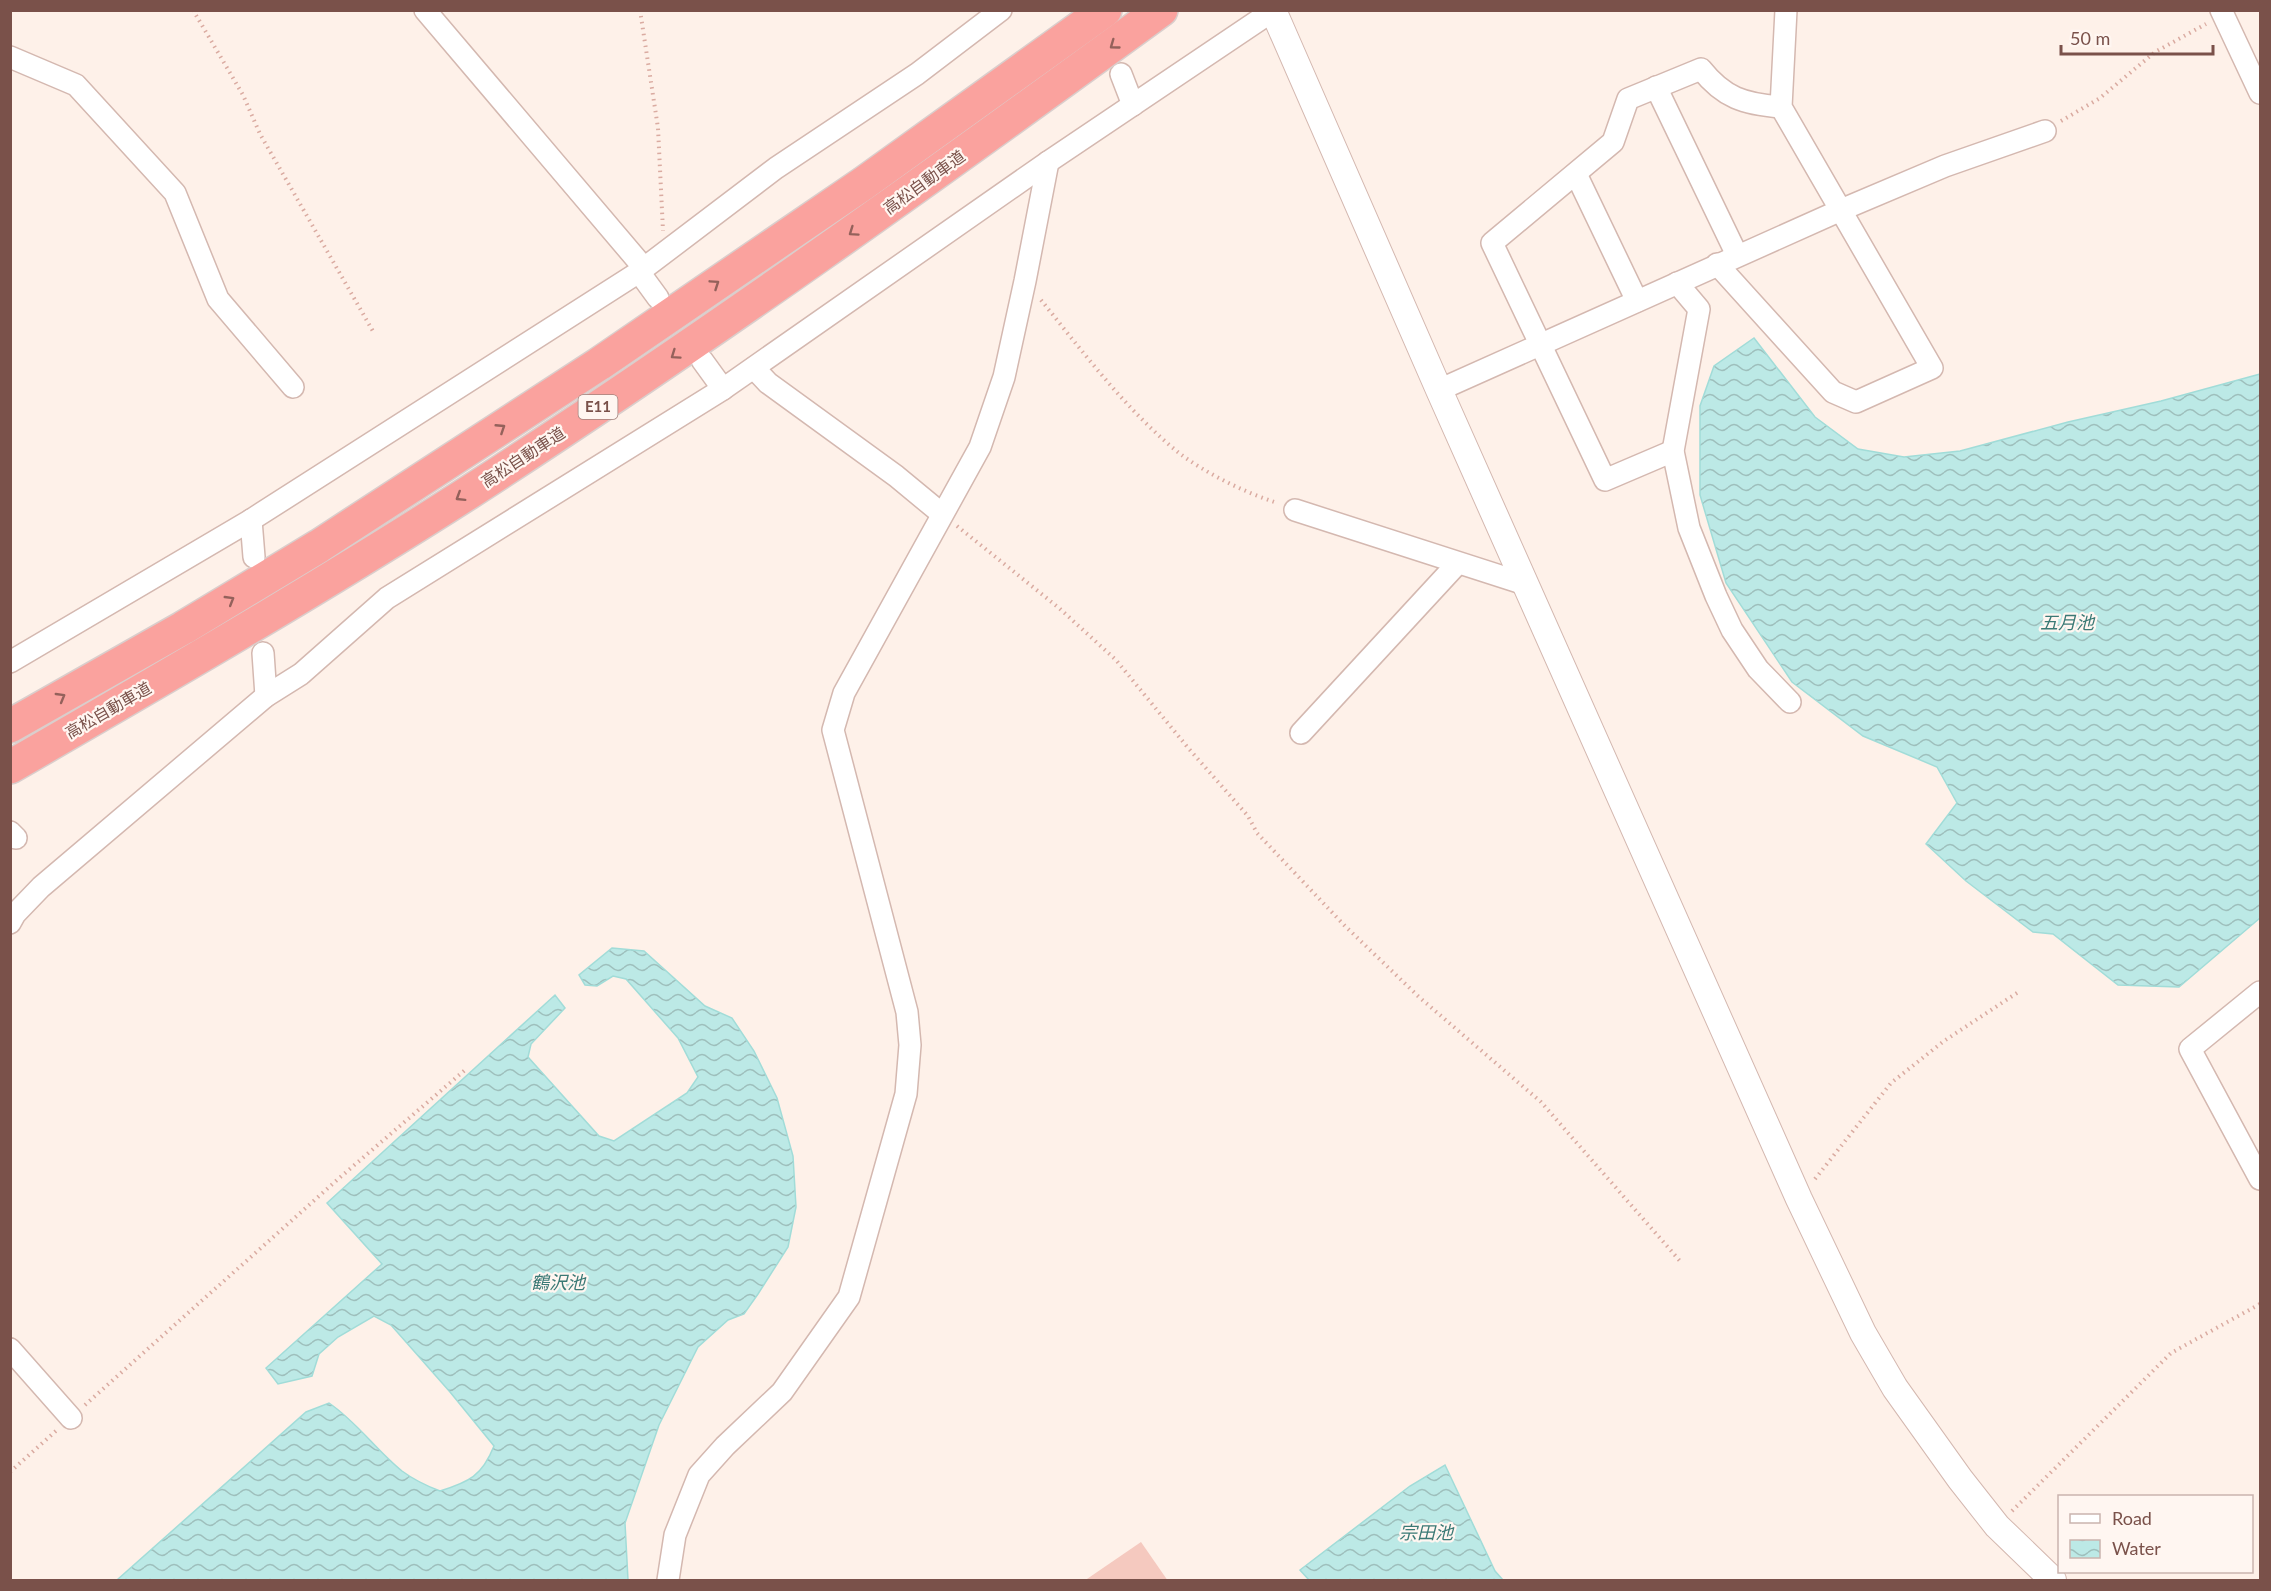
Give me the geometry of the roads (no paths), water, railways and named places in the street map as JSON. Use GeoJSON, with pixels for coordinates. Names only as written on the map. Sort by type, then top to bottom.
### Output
{"type":"FeatureCollection","features":[{"type":"Feature","properties":{"kind":"highway","name":"高松自動車道"},"geometry":{"type":"LineString","coordinates":[[10,726],[183,628],[319,546],[599,364],[864,183],[1105,10]]}},
{"type":"Feature","properties":{"kind":"highway","name":"高松自動車道"},"geometry":{"type":"LineString","coordinates":[[10,767],[320,585],[619,393],[873,219],[1161,10]]}},
{"type":"Feature","properties":{"kind":"street"},"geometry":{"type":"LineString","coordinates":[[425,10],[641,270],[658,298]]}},
{"type":"Feature","properties":{"kind":"street"},"geometry":{"type":"LineString","coordinates":[[10,662],[251,520],[641,270],[776,168],[917,74],[1001,10]]}},
{"type":"Feature","properties":{"kind":"street"},"geometry":{"type":"LineString","coordinates":[[1718,264],[1833,392],[1856,402],[1932,368],[1781,107],[1786,10]]}},
{"type":"Feature","properties":{"kind":"street"},"geometry":{"type":"LineString","coordinates":[[10,923],[15,914],[41,887],[266,696],[301,674],[387,598],[723,389],[1048,162],[1273,11],[1799,1199],[1863,1333],[1895,1388],[1959,1479],[1997,1526],[2053,1581]]}},
{"type":"Feature","properties":{"kind":"street"},"geometry":{"type":"LineString","coordinates":[[2222,13],[2260,93]]}},
{"type":"Feature","properties":{"kind":"street"},"geometry":{"type":"LineString","coordinates":[[10,57],[76,85],[175,194],[218,299],[293,387]]}},
{"type":"Feature","properties":{"kind":"street"},"geometry":{"type":"LineString","coordinates":[[1672,452],[1605,480],[1539,346],[1492,243],[1613,142],[1629,99],[1701,69],[1714,85],[1743,102],[1781,107]]}},
{"type":"Feature","properties":{"kind":"street"},"geometry":{"type":"LineString","coordinates":[[1120,74],[1133,105]]}},
{"type":"Feature","properties":{"kind":"street"},"geometry":{"type":"LineString","coordinates":[[1656,87],[1737,255]]}},
{"type":"Feature","properties":{"kind":"street"},"geometry":{"type":"LineString","coordinates":[[1439,390],[1841,210],[1945,166],[2045,131]]}},
{"type":"Feature","properties":{"kind":"street"},"geometry":{"type":"LineString","coordinates":[[668,1581],[675,1535],[699,1475],[725,1446],[782,1392],[849,1297],[906,1094],[910,1045],[907,1012],[832,730],[844,693],[980,447],[1004,377],[1048,162]]}},
{"type":"Feature","properties":{"kind":"street"},"geometry":{"type":"LineString","coordinates":[[1576,174],[1637,301]]}},
{"type":"Feature","properties":{"kind":"street"},"geometry":{"type":"LineString","coordinates":[[1677,282],[1699,309],[1672,452],[1689,528],[1732,630],[1758,669],[1790,702]]}},
{"type":"Feature","properties":{"kind":"street"},"geometry":{"type":"LineString","coordinates":[[702,360],[723,389]]}},
{"type":"Feature","properties":{"kind":"street"},"geometry":{"type":"LineString","coordinates":[[754,368],[768,383],[888,469],[942,514]]}},
{"type":"Feature","properties":{"kind":"street"},"geometry":{"type":"LineString","coordinates":[[1296,510],[1457,564],[1525,584]]}},
{"type":"Feature","properties":{"kind":"street"},"geometry":{"type":"LineString","coordinates":[[251,520],[254,557]]}},
{"type":"Feature","properties":{"kind":"street"},"geometry":{"type":"LineString","coordinates":[[1301,733],[1457,564]]}},
{"type":"Feature","properties":{"kind":"street"},"geometry":{"type":"LineString","coordinates":[[263,653],[266,696]]}},
{"type":"Feature","properties":{"kind":"street"},"geometry":{"type":"LineString","coordinates":[[2260,992],[2190,1049],[2260,1179]]}},
{"type":"Feature","properties":{"kind":"street"},"geometry":{"type":"LineString","coordinates":[[10,1349],[72,1418]]}},
{"type":"Feature","properties":{"kind":"water","name":"五月池"},"geometry":{"type":"Polygon","coordinates":[[[1754,338],[1815,417],[1858,449],[1904,457],[1960,451],[2260,374],[2260,918],[2179,987],[2118,985],[2053,934],[2033,932],[1966,881],[1926,844],[1957,803],[1937,767],[1863,736],[1792,682],[1726,583],[1700,495],[1700,406],[1714,366],[1754,338]]]}},
{"type":"Feature","properties":{"kind":"water","name":"鶴沢池"},"geometry":{"type":"Polygon","coordinates":[[[612,948],[644,951],[705,1006],[732,1018],[754,1051],[777,1098],[793,1156],[796,1207],[788,1247],[744,1314],[728,1320],[698,1347],[659,1425],[625,1523],[628,1580],[117,1580],[306,1412],[329,1403],[349,1419],[402,1471],[440,1491],[467,1481],[485,1464],[494,1446],[391,1325],[374,1316],[338,1337],[319,1354],[312,1376],[278,1384],[266,1368],[382,1264],[327,1203],[555,995],[565,1008],[531,1044],[528,1057],[599,1136],[614,1141],[687,1093],[698,1077],[678,1038],[626,979],[613,976],[597,986],[585,985],[579,975],[612,948]]]}},
{"type":"Feature","properties":{"kind":"water","name":"宗田池"},"geometry":{"type":"Polygon","coordinates":[[[1445,1465],[1495,1571],[1503,1580],[1309,1580],[1300,1570],[1410,1486],[1445,1465]]]}}]}
